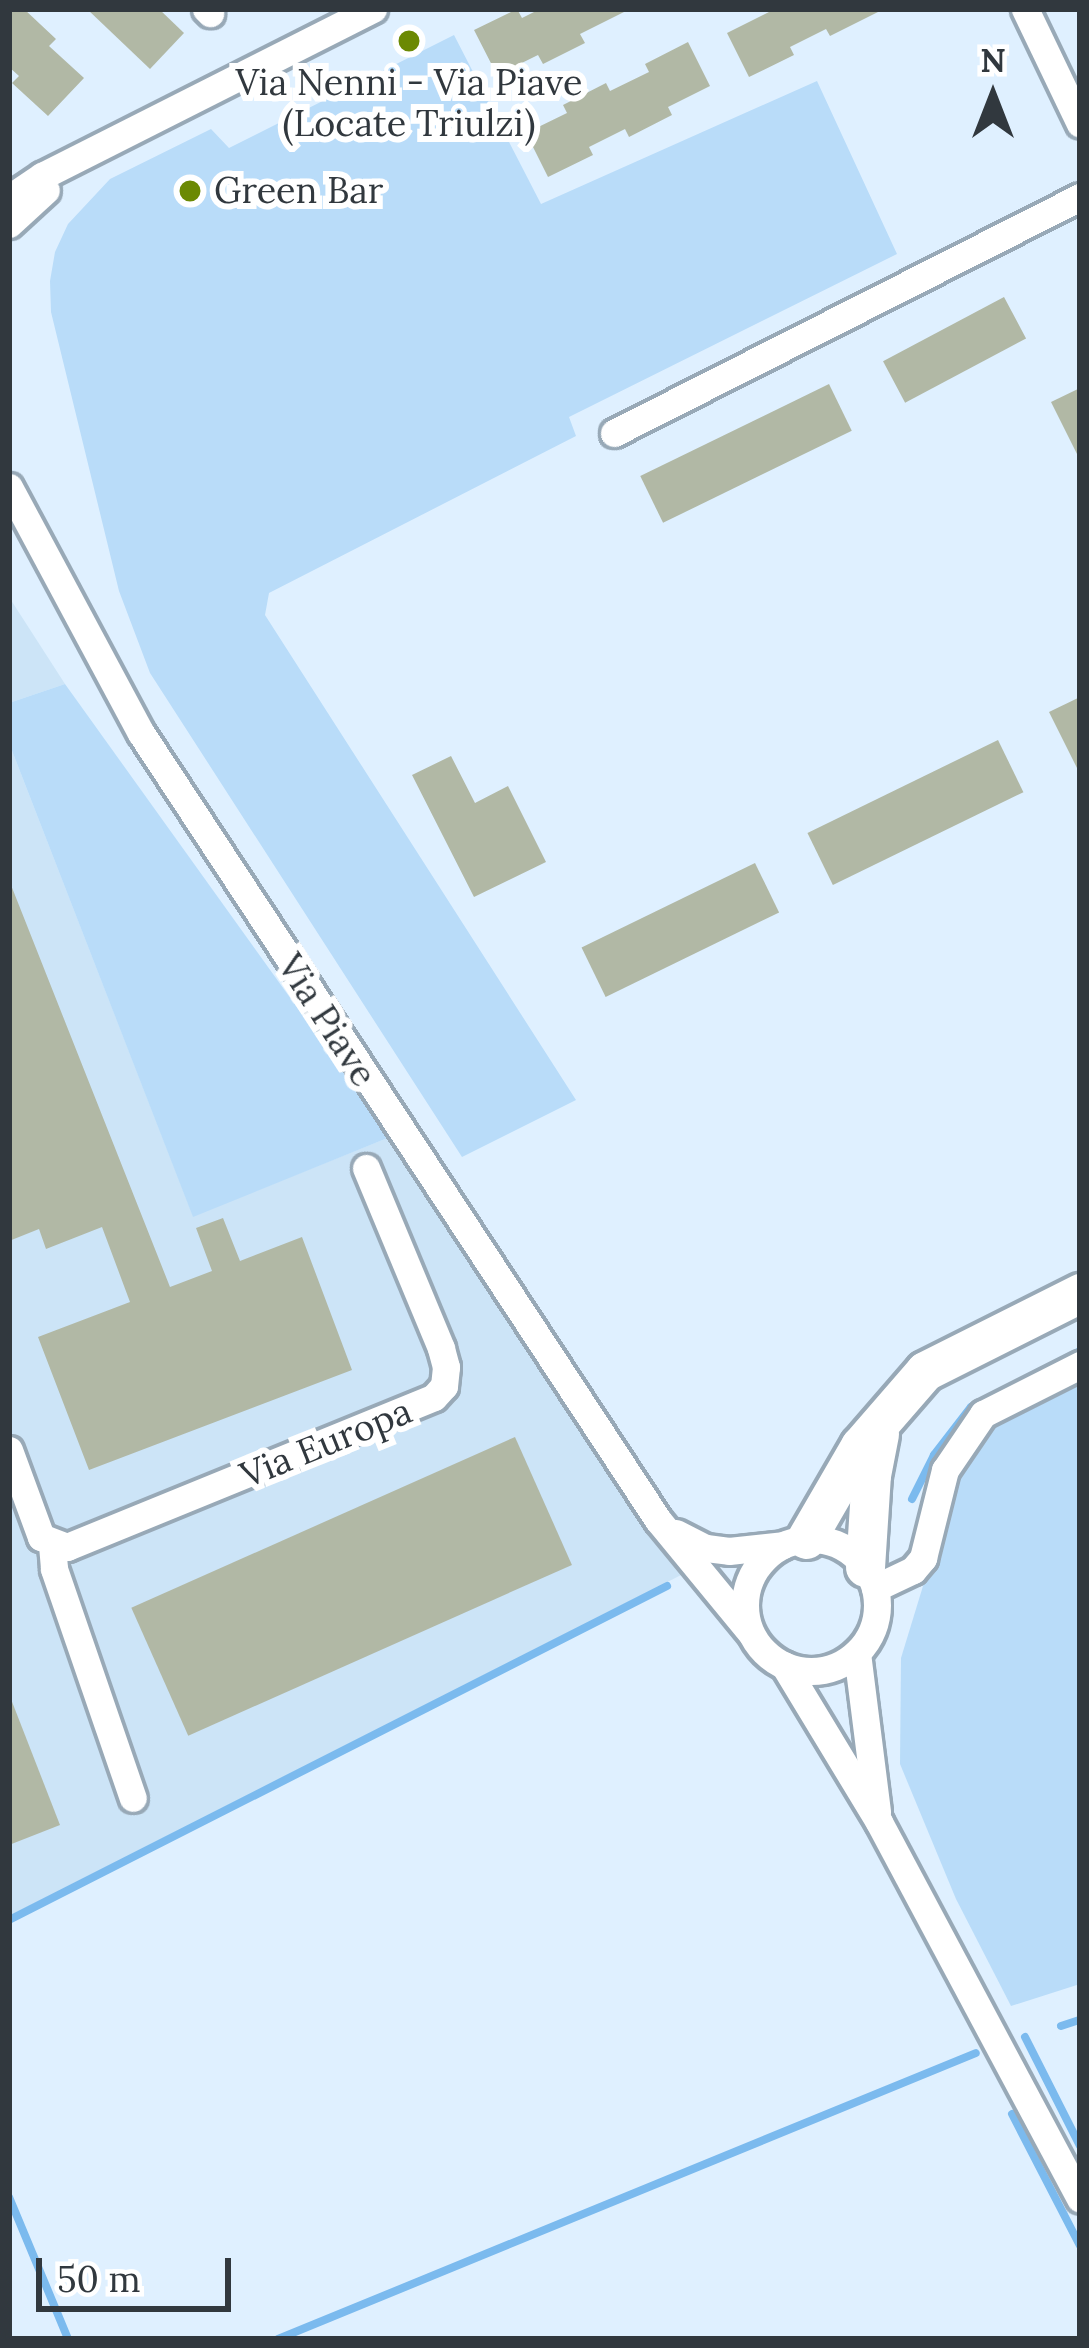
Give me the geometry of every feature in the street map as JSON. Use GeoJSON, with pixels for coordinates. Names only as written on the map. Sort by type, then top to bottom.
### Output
{"type":"FeatureCollection","features":[{"type":"Feature","properties":{"kind":"highway"},"geometry":{"type":"LineString","coordinates":[[795,1542],[885,1412],[925,1371],[1080,1293]]}},
{"type":"Feature","properties":{"kind":"highway"},"geometry":{"type":"LineString","coordinates":[[870,1578],[871,1475],[885,1412]]}},
{"type":"Feature","properties":{"kind":"street"},"geometry":{"type":"LineString","coordinates":[[9,198],[128,131],[374,9]]}},
{"type":"Feature","properties":{"kind":"street"},"geometry":{"type":"LineString","coordinates":[[1024,9],[1080,124]]}},
{"type":"Feature","properties":{"kind":"street"},"geometry":{"type":"LineString","coordinates":[[9,224],[62,176],[128,131]]}},
{"type":"Feature","properties":{"kind":"street"},"geometry":{"type":"LineString","coordinates":[[614,433],[1080,197]]}},
{"type":"Feature","properties":{"kind":"street","name":"Via Piave"},"geometry":{"type":"LineString","coordinates":[[12,496],[141,734],[658,1520],[770,1657],[784,1665],[879,1822],[1080,2199]]}},
{"type":"Feature","properties":{"kind":"street","name":"Via Europa"},"geometry":{"type":"LineString","coordinates":[[52,1545],[85,1541],[434,1397],[444,1386],[441,1348],[366,1168]]}},
{"type":"Feature","properties":{"kind":"street"},"geometry":{"type":"LineString","coordinates":[[784,1665],[822,1670],[856,1653],[874,1623],[870,1578],[913,1570],[922,1558],[945,1470],[983,1414],[1080,1365]]}},
{"type":"Feature","properties":{"kind":"street"},"geometry":{"type":"LineString","coordinates":[[9,1450],[41,1537],[52,1545],[54,1569],[133,1798]]}},
{"type":"Feature","properties":{"kind":"street","name":"Via Piave"},"geometry":{"type":"LineString","coordinates":[[658,1520],[706,1548],[795,1542],[839,1545],[870,1578]]}},
{"type":"Feature","properties":{"kind":"street"},"geometry":{"type":"LineString","coordinates":[[750,1631],[746,1591],[767,1555],[795,1542]]}},
{"type":"Feature","properties":{"kind":"street"},"geometry":{"type":"LineString","coordinates":[[856,1653],[879,1822]]}},
{"type":"Feature","properties":{"kind":"shaded area"},"geometry":{"type":"Polygon","coordinates":[[[454,35],[541,204],[817,81],[897,254],[569,417],[576,436],[269,593],[265,615],[576,1100],[462,1157],[150,673],[119,591],[51,312],[50,281],[55,252],[68,224],[110,179],[211,129],[229,148],[454,35]]]}},
{"type":"Feature","properties":{"kind":"shaded area"},"geometry":{"type":"Polygon","coordinates":[[[9,597],[65,684],[9,703],[9,597]]]}},
{"type":"Feature","properties":{"kind":"shaded area"},"geometry":{"type":"Polygon","coordinates":[[[65,684],[390,1137],[193,1217],[9,743],[9,703],[65,684]]]}},
{"type":"Feature","properties":{"kind":"shaded area"},"geometry":{"type":"Polygon","coordinates":[[[9,743],[193,1216],[390,1137],[689,1571],[9,1916],[9,743]]]}},
{"type":"Feature","properties":{"kind":"shaded area"},"geometry":{"type":"Polygon","coordinates":[[[1080,1385],[1080,1984],[1011,2006],[956,1899],[900,1764],[901,1658],[949,1501],[985,1422],[1080,1385]]]}},
{"type":"Feature","properties":{"kind":"building"},"geometry":{"type":"Polygon","coordinates":[[[9,9],[24,9],[56,39],[49,46],[84,78],[48,116],[12,83],[19,76],[9,67],[9,9]]]}},
{"type":"Feature","properties":{"kind":"building"},"geometry":{"type":"Polygon","coordinates":[[[87,9],[159,9],[184,33],[150,69],[87,9]]]}},
{"type":"Feature","properties":{"kind":"building"},"geometry":{"type":"Polygon","coordinates":[[[517,9],[522,18],[540,9],[630,9],[580,34],[585,43],[543,64],[538,55],[497,75],[474,30],[517,9]]]}},
{"type":"Feature","properties":{"kind":"building"},"geometry":{"type":"Polygon","coordinates":[[[775,9],[884,9],[830,36],[826,29],[790,47],[794,55],[749,77],[727,33],[775,9]]]}},
{"type":"Feature","properties":{"kind":"building"},"geometry":{"type":"Polygon","coordinates":[[[688,42],[710,86],[668,107],[672,115],[629,137],[625,129],[589,147],[593,155],[548,177],[526,133],[567,113],[563,105],[606,83],[610,91],[649,72],[645,64],[688,42]]]}},
{"type":"Feature","properties":{"kind":"building"},"geometry":{"type":"Polygon","coordinates":[[[1004,297],[1026,338],[905,403],[883,361],[1004,297]]]}},
{"type":"Feature","properties":{"kind":"building"},"geometry":{"type":"Polygon","coordinates":[[[829,384],[852,431],[663,523],[640,476],[829,384]]]}},
{"type":"Feature","properties":{"kind":"building"},"geometry":{"type":"Polygon","coordinates":[[[1080,388],[1080,460],[1051,402],[1080,388]]]}},
{"type":"Feature","properties":{"kind":"building"},"geometry":{"type":"Polygon","coordinates":[[[1080,697],[1080,774],[1049,712],[1080,697]]]}},
{"type":"Feature","properties":{"kind":"building"},"geometry":{"type":"Polygon","coordinates":[[[998,740],[1023,792],[833,885],[807,833],[998,740]]]}},
{"type":"Feature","properties":{"kind":"building"},"geometry":{"type":"Polygon","coordinates":[[[451,756],[475,803],[508,786],[546,862],[474,897],[412,775],[451,756]]]}},
{"type":"Feature","properties":{"kind":"building"},"geometry":{"type":"Polygon","coordinates":[[[755,863],[779,912],[606,997],[582,948],[755,863]]]}},
{"type":"Feature","properties":{"kind":"building"},"geometry":{"type":"Polygon","coordinates":[[[9,880],[170,1287],[212,1271],[196,1228],[223,1218],[240,1261],[302,1237],[352,1370],[89,1470],[38,1337],[130,1302],[102,1227],[46,1249],[39,1229],[9,1241],[9,880]]]}},
{"type":"Feature","properties":{"kind":"building"},"geometry":{"type":"Polygon","coordinates":[[[515,1437],[572,1565],[188,1736],[131,1608],[515,1437]]]}},
{"type":"Feature","properties":{"kind":"building"},"geometry":{"type":"Polygon","coordinates":[[[9,1694],[60,1825],[9,1845],[9,1694]]]}},
{"type":"Feature","properties":{"kind":"waterway"},"geometry":{"type":"LineString","coordinates":[[912,1499],[934,1455],[971,1407],[1080,1351]]}},
{"type":"Feature","properties":{"kind":"waterway"},"geometry":{"type":"LineString","coordinates":[[9,1920],[667,1586]]}},
{"type":"Feature","properties":{"kind":"waterway"},"geometry":{"type":"LineString","coordinates":[[1061,2026],[1080,2020]]}},
{"type":"Feature","properties":{"kind":"waterway"},"geometry":{"type":"LineString","coordinates":[[1025,2037],[1080,2146]]}},
{"type":"Feature","properties":{"kind":"waterway"},"geometry":{"type":"LineString","coordinates":[[278,2339],[976,2053]]}},
{"type":"Feature","properties":{"kind":"waterway"},"geometry":{"type":"LineString","coordinates":[[1012,2114],[1080,2246]]}},
{"type":"Feature","properties":{"kind":"waterway"},"geometry":{"type":"LineString","coordinates":[[9,2197],[68,2339]]}},
{"type":"Feature","properties":{"kind":"place","name":"Via Nenni - Via Piave (Locate Triulzi)"},"geometry":{"type":"Point","coordinates":[409,41]}},
{"type":"Feature","properties":{"kind":"place","name":"Green Bar"},"geometry":{"type":"Point","coordinates":[190,191]}}]}
